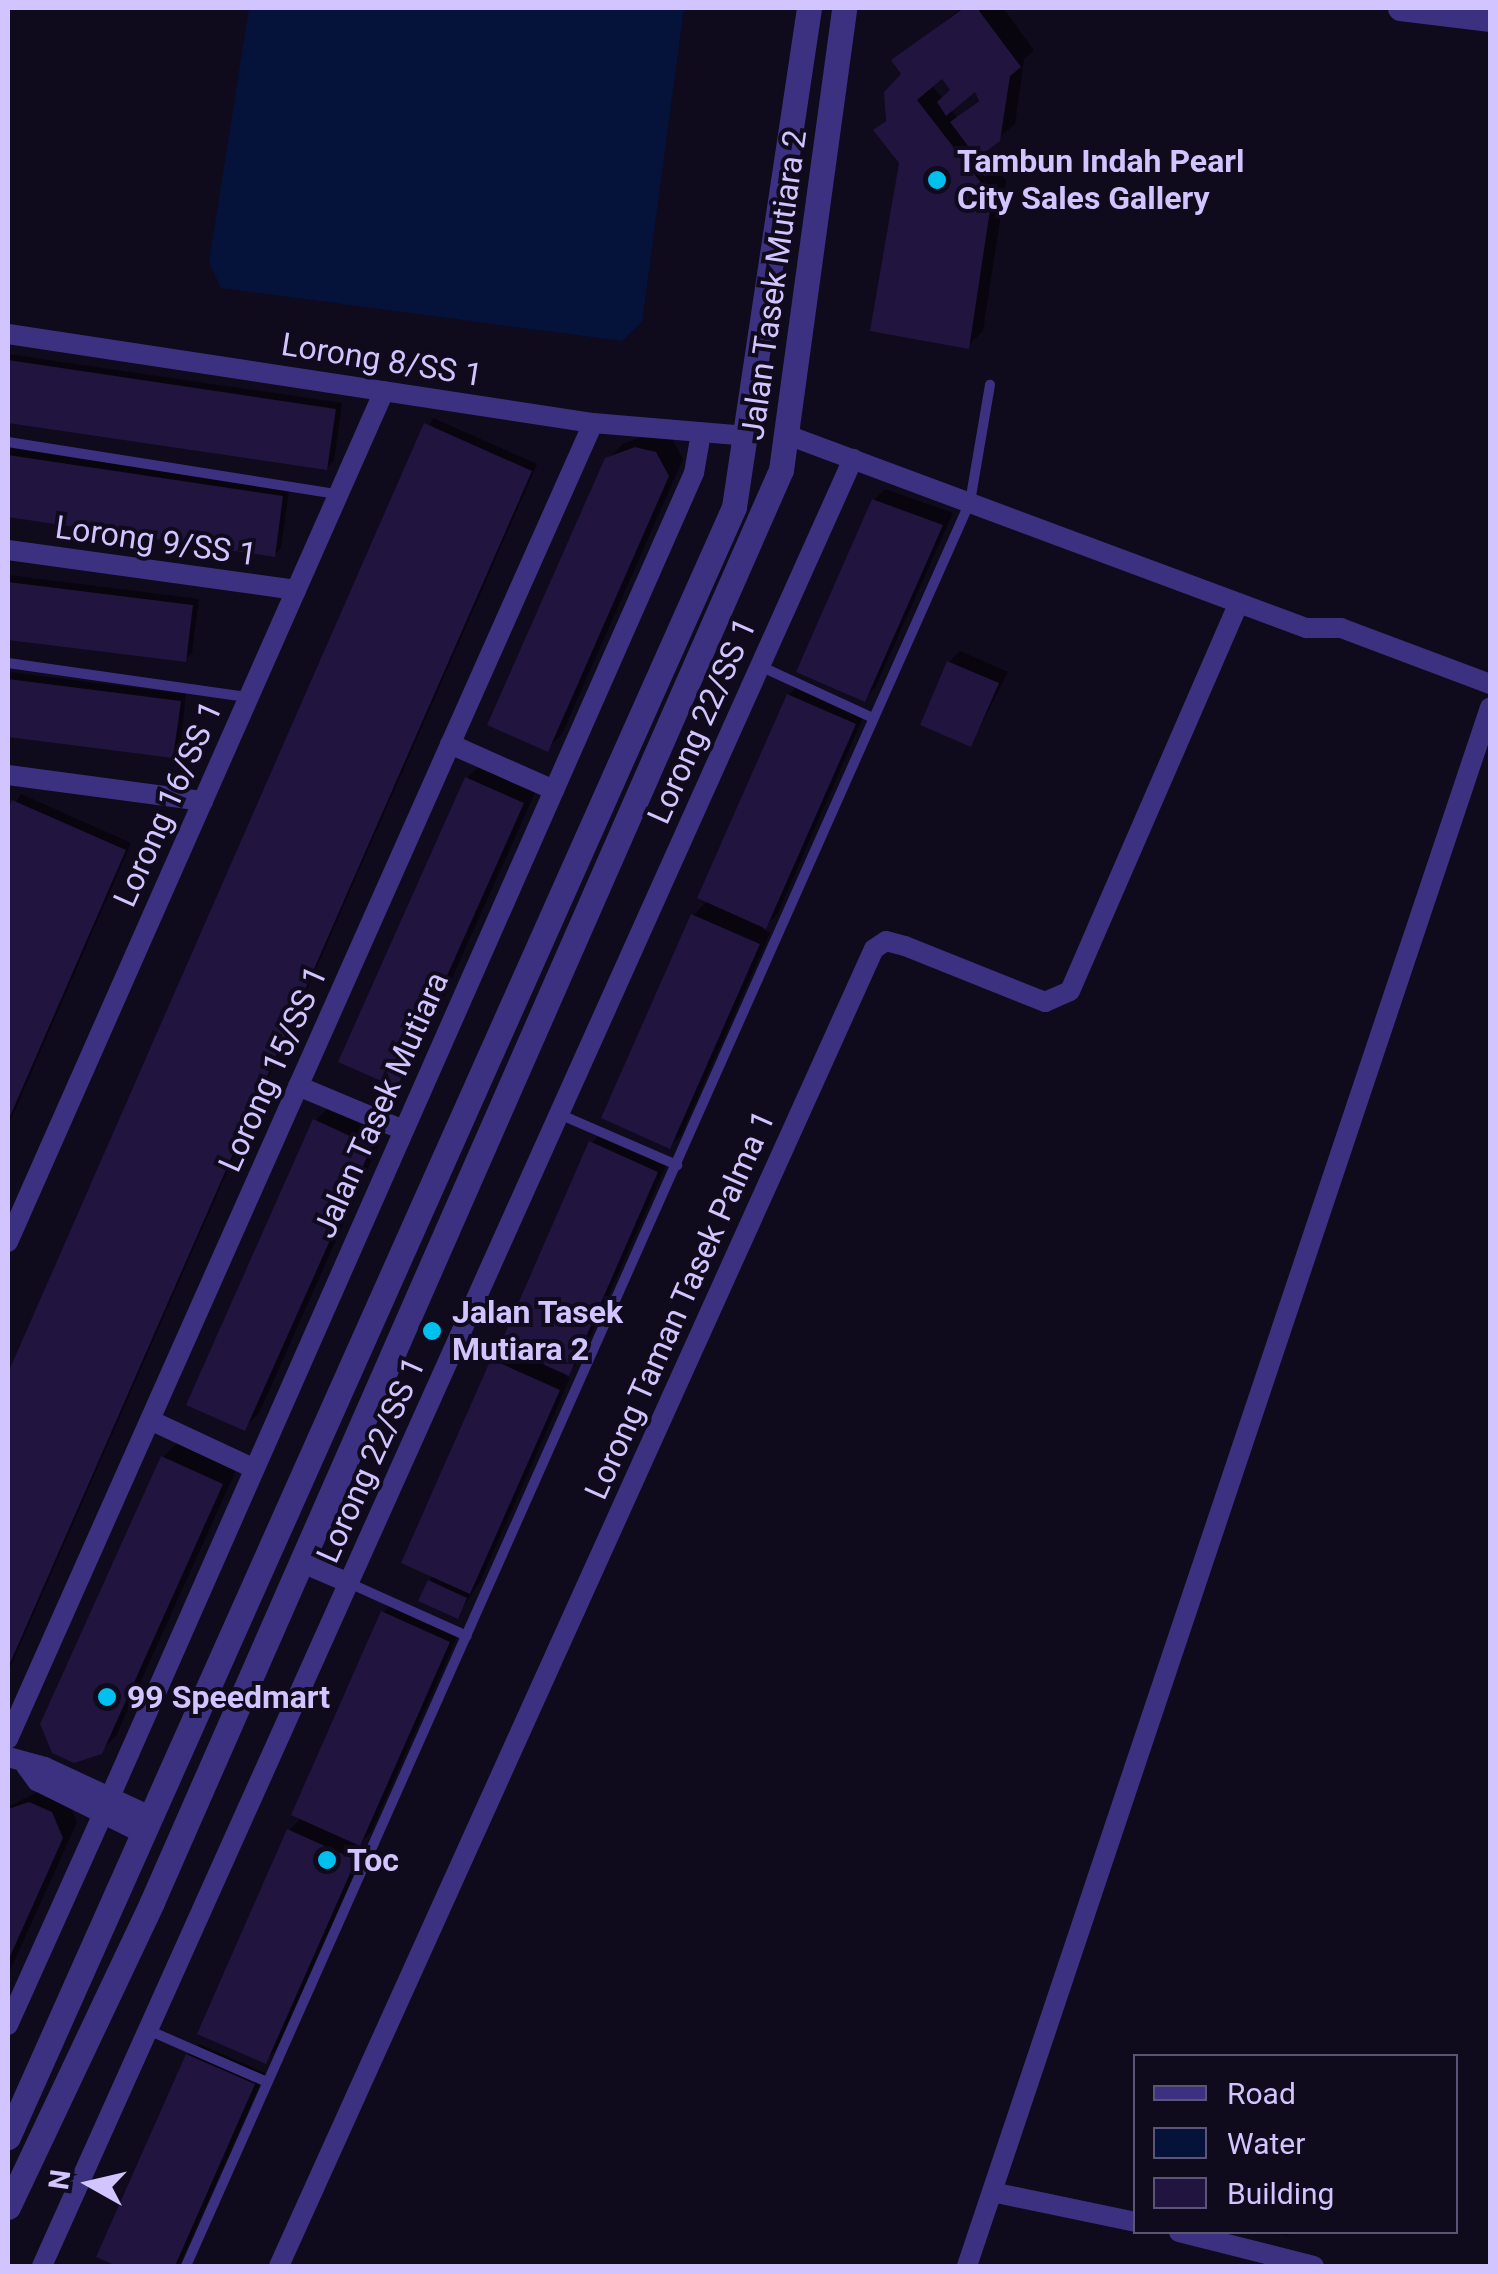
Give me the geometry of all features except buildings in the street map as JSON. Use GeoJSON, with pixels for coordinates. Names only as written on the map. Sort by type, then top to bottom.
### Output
{"type":"FeatureCollection","features":[{"type":"Feature","properties":{"kind":"street"},"geometry":{"type":"LineString","coordinates":[[1400,8],[1490,19]]}},
{"type":"Feature","properties":{"kind":"street","name":"Jalan Tasek Mutiara 2"},"geometry":{"type":"LineString","coordinates":[[8,2137],[150,1826],[726,525],[748,436],[804,15]]}},
{"type":"Feature","properties":{"kind":"street","name":"Jalan Tasek Mutiara 2"},"geometry":{"type":"LineString","coordinates":[[8,2207],[152,1902],[790,436],[845,15]]}},
{"type":"Feature","properties":{"kind":"street","name":"Lorong 8/SS 1"},"geometry":{"type":"LineString","coordinates":[[8,334],[593,423],[748,436]]}},
{"type":"Feature","properties":{"kind":"street","name":"Lorong 16/SS 1"},"geometry":{"type":"LineString","coordinates":[[8,1242],[384,391]]}},
{"type":"Feature","properties":{"kind":"street","name":"Lorong 15/SS 1"},"geometry":{"type":"LineString","coordinates":[[8,1740],[593,423]]}},
{"type":"Feature","properties":{"kind":"street","name":"Jalan Tasek Mutiara"},"geometry":{"type":"LineString","coordinates":[[8,2025],[694,473],[701,435]]}},
{"type":"Feature","properties":{"kind":"street"},"geometry":{"type":"LineString","coordinates":[[790,436],[1306,628],[1340,628],[1490,684]]}},
{"type":"Feature","properties":{"kind":"street","name":"Lorong 22/SS 1"},"geometry":{"type":"LineString","coordinates":[[42,2266],[853,459]]}},
{"type":"Feature","properties":{"kind":"street","name":"Lorong 9/SS 1"},"geometry":{"type":"LineString","coordinates":[[8,550],[296,590]]}},
{"type":"Feature","properties":{"kind":"street","name":"Lorong Taman Tasek Palma 1"},"geometry":{"type":"LineString","coordinates":[[280,2266],[874,949],[886,941],[905,946],[1044,1002],[1070,991],[1239,603]]}},
{"type":"Feature","properties":{"kind":"street"},"geometry":{"type":"LineString","coordinates":[[967,2266],[1490,707]]}},
{"type":"Feature","properties":{"kind":"street"},"geometry":{"type":"LineString","coordinates":[[450,744],[554,790]]}},
{"type":"Feature","properties":{"kind":"street"},"geometry":{"type":"LineString","coordinates":[[8,775],[203,801]]}},
{"type":"Feature","properties":{"kind":"street"},"geometry":{"type":"LineString","coordinates":[[298,1086],[403,1130]]}},
{"type":"Feature","properties":{"kind":"street"},"geometry":{"type":"LineString","coordinates":[[150,1420],[253,1468]]}},
{"type":"Feature","properties":{"kind":"street"},"geometry":{"type":"LineString","coordinates":[[300,1562],[349,1583]]}},
{"type":"Feature","properties":{"kind":"street"},"geometry":{"type":"LineString","coordinates":[[17,1761],[45,1767],[106,1806],[150,1826]]}},
{"type":"Feature","properties":{"kind":"street"},"geometry":{"type":"LineString","coordinates":[[152,1902],[150,1826],[208,1773]]}},
{"type":"Feature","properties":{"kind":"street"},"geometry":{"type":"LineString","coordinates":[[992,2192],[1133,2221]]}},
{"type":"Feature","properties":{"kind":"street"},"geometry":{"type":"LineString","coordinates":[[1187,2234],[1314,2266]]}},
{"type":"Feature","properties":{"kind":"lane"},"geometry":{"type":"LineString","coordinates":[[186,2266],[678,1165],[871,717],[970,502],[990,385]]}},
{"type":"Feature","properties":{"kind":"lane"},"geometry":{"type":"LineString","coordinates":[[8,442],[338,494]]}},
{"type":"Feature","properties":{"kind":"lane"},"geometry":{"type":"LineString","coordinates":[[8,662],[248,697]]}},
{"type":"Feature","properties":{"kind":"lane"},"geometry":{"type":"LineString","coordinates":[[760,666],[871,717]]}},
{"type":"Feature","properties":{"kind":"lane"},"geometry":{"type":"LineString","coordinates":[[559,1114],[678,1165]]}},
{"type":"Feature","properties":{"kind":"lane"},"geometry":{"type":"LineString","coordinates":[[349,1583],[467,1636]]}},
{"type":"Feature","properties":{"kind":"lane"},"geometry":{"type":"LineString","coordinates":[[148,2030],[268,2082]]}},
{"type":"Feature","properties":{"kind":"water"},"geometry":{"type":"Polygon","coordinates":[[[249,8],[684,8],[642,322],[622,341],[221,288],[209,262],[249,8]]]}},
{"type":"Feature","properties":{"kind":"place","name":"Tambun Indah Pearl City Sales Gallery"},"geometry":{"type":"Point","coordinates":[937,180]}},
{"type":"Feature","properties":{"kind":"place","name":"Jalan Tasek Mutiara 2"},"geometry":{"type":"Point","coordinates":[432,1331]}},
{"type":"Feature","properties":{"kind":"place","name":"99 Speedmart"},"geometry":{"type":"Point","coordinates":[107,1697]}},
{"type":"Feature","properties":{"kind":"place","name":"Toc"},"geometry":{"type":"Point","coordinates":[327,1860]}}]}
